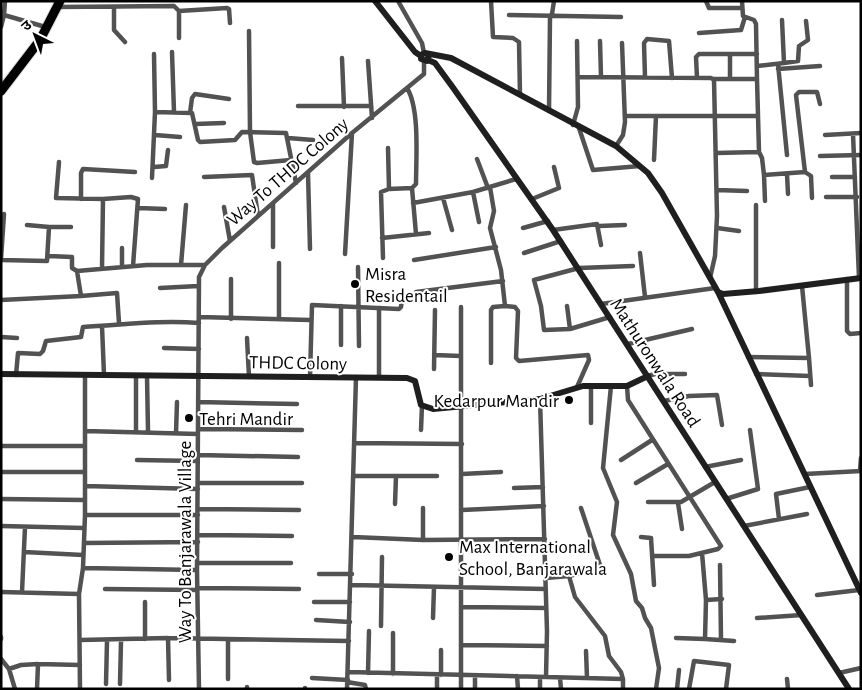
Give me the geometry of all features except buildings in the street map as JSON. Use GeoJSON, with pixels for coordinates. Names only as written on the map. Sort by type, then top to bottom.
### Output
{"type":"FeatureCollection","features":[{"type":"Feature","properties":{"kind":"highway"},"geometry":{"type":"LineString","coordinates":[[1,84],[16,66],[57,3]]}},
{"type":"Feature","properties":{"kind":"highway"},"geometry":{"type":"LineString","coordinates":[[1,91],[40,40],[57,3]]}},
{"type":"Feature","properties":{"kind":"street"},"geometry":{"type":"LineString","coordinates":[[1,27],[5,1]]}},
{"type":"Feature","properties":{"kind":"street","name":"Mathuronwala Road"},"geometry":{"type":"LineString","coordinates":[[374,1],[415,52],[435,63],[516,179],[548,221],[849,689]]}},
{"type":"Feature","properties":{"kind":"street"},"geometry":{"type":"LineString","coordinates":[[398,1],[422,43],[425,57],[451,58],[549,112],[616,146],[642,166],[662,192],[716,290],[860,591],[817,595]]}},
{"type":"Feature","properties":{"kind":"street"},"geometry":{"type":"LineString","coordinates":[[491,1],[493,37],[513,38],[519,42],[520,96]]}},
{"type":"Feature","properties":{"kind":"street"},"geometry":{"type":"LineString","coordinates":[[549,112],[550,17],[554,1]]}},
{"type":"Feature","properties":{"kind":"street"},"geometry":{"type":"LineString","coordinates":[[706,1],[706,6],[709,8],[742,8]]}},
{"type":"Feature","properties":{"kind":"street"},"geometry":{"type":"LineString","coordinates":[[699,33],[741,30],[745,17],[742,1]]}},
{"type":"Feature","properties":{"kind":"street"},"geometry":{"type":"LineString","coordinates":[[57,3],[114,8],[174,6],[179,11],[179,38]]}},
{"type":"Feature","properties":{"kind":"street"},"geometry":{"type":"LineString","coordinates":[[114,8],[114,30],[125,42]]}},
{"type":"Feature","properties":{"kind":"street"},"geometry":{"type":"LineString","coordinates":[[179,11],[227,8],[229,9],[230,24]]}},
{"type":"Feature","properties":{"kind":"street"},"geometry":{"type":"LineString","coordinates":[[4,15],[42,26]]}},
{"type":"Feature","properties":{"kind":"street"},"geometry":{"type":"LineString","coordinates":[[509,15],[621,17]]}},
{"type":"Feature","properties":{"kind":"street"},"geometry":{"type":"LineString","coordinates":[[745,17],[756,22],[758,152],[762,158],[765,200]]}},
{"type":"Feature","properties":{"kind":"street"},"geometry":{"type":"LineString","coordinates":[[782,20],[784,63]]}},
{"type":"Feature","properties":{"kind":"street"},"geometry":{"type":"LineString","coordinates":[[778,67],[784,63],[799,60],[799,46],[808,40],[806,21]]}},
{"type":"Feature","properties":{"kind":"street"},"geometry":{"type":"LineString","coordinates":[[249,31],[250,132],[255,163],[291,160]]}},
{"type":"Feature","properties":{"kind":"street"},"geometry":{"type":"LineString","coordinates":[[645,77],[644,43],[647,39],[669,41],[672,78]]}},
{"type":"Feature","properties":{"kind":"street"},"geometry":{"type":"LineString","coordinates":[[577,41],[578,107],[576,126],[593,170],[642,166]]}},
{"type":"Feature","properties":{"kind":"street"},"geometry":{"type":"LineString","coordinates":[[600,42],[601,76]]}},
{"type":"Feature","properties":{"kind":"street"},"geometry":{"type":"LineString","coordinates":[[616,146],[623,134],[625,116],[622,43]]}},
{"type":"Feature","properties":{"kind":"street"},"geometry":{"type":"LineString","coordinates":[[172,52],[174,112]]}},
{"type":"Feature","properties":{"kind":"street"},"geometry":{"type":"LineString","coordinates":[[152,178],[155,135],[154,54]]}},
{"type":"Feature","properties":{"kind":"street"},"geometry":{"type":"LineString","coordinates":[[730,54],[730,79]]}},
{"type":"Feature","properties":{"kind":"street"},"geometry":{"type":"LineString","coordinates":[[697,78],[697,55],[757,54]]}},
{"type":"Feature","properties":{"kind":"street","name":"Way To THDC Colony"},"geometry":{"type":"LineString","coordinates":[[199,320],[198,286],[205,265],[352,133],[424,74],[425,57]]}},
{"type":"Feature","properties":{"kind":"street"},"geometry":{"type":"LineString","coordinates":[[342,58],[344,107]]}},
{"type":"Feature","properties":{"kind":"street"},"geometry":{"type":"LineString","coordinates":[[368,61],[372,118]]}},
{"type":"Feature","properties":{"kind":"street"},"geometry":{"type":"LineString","coordinates":[[757,66],[820,66]]}},
{"type":"Feature","properties":{"kind":"street"},"geometry":{"type":"LineString","coordinates":[[778,67],[787,155]]}},
{"type":"Feature","properties":{"kind":"street"},"geometry":{"type":"LineString","coordinates":[[578,77],[757,79]]}},
{"type":"Feature","properties":{"kind":"street"},"geometry":{"type":"LineString","coordinates":[[710,279],[716,256],[717,190],[713,79]]}},
{"type":"Feature","properties":{"kind":"street"},"geometry":{"type":"LineString","coordinates":[[383,258],[381,192],[389,189],[412,188],[416,184],[414,119],[412,99],[408,88]]}},
{"type":"Feature","properties":{"kind":"street"},"geometry":{"type":"LineString","coordinates":[[804,172],[796,95],[800,92],[817,92],[820,104]]}},
{"type":"Feature","properties":{"kind":"street"},"geometry":{"type":"LineString","coordinates":[[229,99],[195,94],[192,98],[190,113],[193,115],[198,140],[200,142],[235,140],[239,132],[284,132],[288,138],[296,183]]}},
{"type":"Feature","properties":{"kind":"street"},"geometry":{"type":"LineString","coordinates":[[298,106],[372,106]]}},
{"type":"Feature","properties":{"kind":"street"},"geometry":{"type":"LineString","coordinates":[[155,112],[190,113]]}},
{"type":"Feature","properties":{"kind":"street"},"geometry":{"type":"LineString","coordinates":[[625,116],[758,116]]}},
{"type":"Feature","properties":{"kind":"street"},"geometry":{"type":"LineString","coordinates":[[654,160],[656,116]]}},
{"type":"Feature","properties":{"kind":"street"},"geometry":{"type":"LineString","coordinates":[[195,124],[224,123]]}},
{"type":"Feature","properties":{"kind":"street"},"geometry":{"type":"LineString","coordinates":[[345,254],[352,133]]}},
{"type":"Feature","properties":{"kind":"street"},"geometry":{"type":"LineString","coordinates":[[601,304],[645,297],[716,290],[723,294],[756,292],[860,278],[853,134]]}},
{"type":"Feature","properties":{"kind":"street"},"geometry":{"type":"LineString","coordinates":[[825,135],[861,134]]}},
{"type":"Feature","properties":{"kind":"street"},"geometry":{"type":"LineString","coordinates":[[155,135],[180,137]]}},
{"type":"Feature","properties":{"kind":"street"},"geometry":{"type":"LineString","coordinates":[[288,138],[313,140]]}},
{"type":"Feature","properties":{"kind":"street"},"geometry":{"type":"LineString","coordinates":[[388,148],[389,189]]}},
{"type":"Feature","properties":{"kind":"street"},"geometry":{"type":"LineString","coordinates":[[154,167],[165,167],[168,150]]}},
{"type":"Feature","properties":{"kind":"street"},"geometry":{"type":"LineString","coordinates":[[716,153],[758,152]]}},
{"type":"Feature","properties":{"kind":"street"},"geometry":{"type":"LineString","coordinates":[[820,156],[861,155]]}},
{"type":"Feature","properties":{"kind":"street"},"geometry":{"type":"LineString","coordinates":[[477,158],[489,187],[494,211],[490,228],[503,281],[505,306]]}},
{"type":"Feature","properties":{"kind":"street"},"geometry":{"type":"LineString","coordinates":[[58,162],[55,196],[102,199],[134,198],[138,200],[133,266]]}},
{"type":"Feature","properties":{"kind":"street"},"geometry":{"type":"LineString","coordinates":[[532,199],[559,188],[554,167]]}},
{"type":"Feature","properties":{"kind":"street"},"geometry":{"type":"LineString","coordinates":[[81,198],[81,173],[83,169],[135,172]]}},
{"type":"Feature","properties":{"kind":"street"},"geometry":{"type":"LineString","coordinates":[[764,175],[804,172],[811,176],[812,198]]}},
{"type":"Feature","properties":{"kind":"street"},"geometry":{"type":"LineString","coordinates":[[308,173],[310,249]]}},
{"type":"Feature","properties":{"kind":"street"},"geometry":{"type":"LineString","coordinates":[[787,174],[788,194]]}},
{"type":"Feature","properties":{"kind":"street"},"geometry":{"type":"LineString","coordinates":[[204,177],[252,175],[258,216]]}},
{"type":"Feature","properties":{"kind":"street"},"geometry":{"type":"LineString","coordinates":[[832,177],[855,177]]}},
{"type":"Feature","properties":{"kind":"street"},"geometry":{"type":"LineString","coordinates":[[413,203],[473,192],[516,179]]}},
{"type":"Feature","properties":{"kind":"street"},"geometry":{"type":"LineString","coordinates":[[412,188],[416,234]]}},
{"type":"Feature","properties":{"kind":"street"},"geometry":{"type":"LineString","coordinates":[[717,190],[747,190]]}},
{"type":"Feature","properties":{"kind":"street"},"geometry":{"type":"LineString","coordinates":[[473,192],[479,222]]}},
{"type":"Feature","properties":{"kind":"street"},"geometry":{"type":"LineString","coordinates":[[826,197],[856,197]]}},
{"type":"Feature","properties":{"kind":"street"},"geometry":{"type":"LineString","coordinates":[[444,198],[452,230]]}},
{"type":"Feature","properties":{"kind":"street"},"geometry":{"type":"LineString","coordinates":[[102,199],[102,268]]}},
{"type":"Feature","properties":{"kind":"street"},"geometry":{"type":"LineString","coordinates":[[273,204],[274,247]]}},
{"type":"Feature","properties":{"kind":"street"},"geometry":{"type":"LineString","coordinates":[[756,204],[756,292]]}},
{"type":"Feature","properties":{"kind":"street"},"geometry":{"type":"LineString","coordinates":[[181,265],[186,205]]}},
{"type":"Feature","properties":{"kind":"street"},"geometry":{"type":"LineString","coordinates":[[224,207],[230,242]]}},
{"type":"Feature","properties":{"kind":"street"},"geometry":{"type":"LineString","coordinates":[[138,208],[165,209]]}},
{"type":"Feature","properties":{"kind":"street"},"geometry":{"type":"LineString","coordinates":[[4,214],[1,259],[44,263],[49,256],[49,227]]}},
{"type":"Feature","properties":{"kind":"street"},"geometry":{"type":"LineString","coordinates":[[523,228],[548,221]]}},
{"type":"Feature","properties":{"kind":"street"},"geometry":{"type":"LineString","coordinates":[[553,230],[586,224],[599,226],[626,225]]}},
{"type":"Feature","properties":{"kind":"street"},"geometry":{"type":"LineString","coordinates":[[27,225],[71,227]]}},
{"type":"Feature","properties":{"kind":"street"},"geometry":{"type":"LineString","coordinates":[[599,226],[601,245]]}},
{"type":"Feature","properties":{"kind":"street"},"geometry":{"type":"LineString","coordinates":[[716,228],[739,231]]}},
{"type":"Feature","properties":{"kind":"street"},"geometry":{"type":"LineString","coordinates":[[382,238],[429,233]]}},
{"type":"Feature","properties":{"kind":"street"},"geometry":{"type":"LineString","coordinates":[[524,253],[561,241]]}},
{"type":"Feature","properties":{"kind":"street"},"geometry":{"type":"LineString","coordinates":[[414,260],[496,247]]}},
{"type":"Feature","properties":{"kind":"street"},"geometry":{"type":"LineString","coordinates":[[122,248],[122,267]]}},
{"type":"Feature","properties":{"kind":"street"},"geometry":{"type":"LineString","coordinates":[[640,253],[645,297]]}},
{"type":"Feature","properties":{"kind":"street"},"geometry":{"type":"LineString","coordinates":[[49,256],[70,256],[72,269],[76,271],[81,296]]}},
{"type":"Feature","properties":{"kind":"street"},"geometry":{"type":"LineString","coordinates":[[279,264],[279,319]]}},
{"type":"Feature","properties":{"kind":"street"},"geometry":{"type":"LineString","coordinates":[[76,271],[133,266],[205,265]]}},
{"type":"Feature","properties":{"kind":"street"},"geometry":{"type":"LineString","coordinates":[[610,318],[570,328],[544,330],[541,306],[533,281],[579,268],[633,266]]}},
{"type":"Feature","properties":{"kind":"street"},"geometry":{"type":"LineString","coordinates":[[358,267],[359,346]]}},
{"type":"Feature","properties":{"kind":"street"},"geometry":{"type":"LineString","coordinates":[[847,279],[847,331],[850,334],[861,333]]}},
{"type":"Feature","properties":{"kind":"street"},"geometry":{"type":"LineString","coordinates":[[231,280],[231,318]]}},
{"type":"Feature","properties":{"kind":"street"},"geometry":{"type":"LineString","coordinates":[[416,292],[503,281]]}},
{"type":"Feature","properties":{"kind":"street"},"geometry":{"type":"LineString","coordinates":[[160,288],[198,286]]}},
{"type":"Feature","properties":{"kind":"street"},"geometry":{"type":"LineString","coordinates":[[802,286],[811,385]]}},
{"type":"Feature","properties":{"kind":"street"},"geometry":{"type":"LineString","coordinates":[[1,300],[117,293],[120,323]]}},
{"type":"Feature","properties":{"kind":"street"},"geometry":{"type":"LineString","coordinates":[[310,377],[310,320],[312,305],[400,309],[402,299]]}},
{"type":"Feature","properties":{"kind":"street"},"geometry":{"type":"LineString","coordinates":[[341,306],[341,345]]}},
{"type":"Feature","properties":{"kind":"street"},"geometry":{"type":"LineString","coordinates":[[491,363],[491,310],[493,306],[517,309],[516,354],[519,361],[589,356],[588,364],[577,387]]}},
{"type":"Feature","properties":{"kind":"street"},"geometry":{"type":"LineString","coordinates":[[567,306],[570,328]]}},
{"type":"Feature","properties":{"kind":"street"},"geometry":{"type":"LineString","coordinates":[[461,307],[461,689]]}},
{"type":"Feature","properties":{"kind":"street"},"geometry":{"type":"LineString","coordinates":[[379,308],[379,377]]}},
{"type":"Feature","properties":{"kind":"street"},"geometry":{"type":"LineString","coordinates":[[434,369],[435,310]]}},
{"type":"Feature","properties":{"kind":"street"},"geometry":{"type":"LineString","coordinates":[[16,374],[17,356],[20,353],[40,354],[46,341],[81,337],[84,327],[120,323],[231,318],[310,320]]}},
{"type":"Feature","properties":{"kind":"street"},"geometry":{"type":"LineString","coordinates":[[199,320],[199,376]]}},
{"type":"Feature","properties":{"kind":"street"},"geometry":{"type":"LineString","coordinates":[[102,326],[104,375]]}},
{"type":"Feature","properties":{"kind":"street"},"geometry":{"type":"LineString","coordinates":[[628,344],[692,329]]}},
{"type":"Feature","properties":{"kind":"street"},"geometry":{"type":"LineString","coordinates":[[1,337],[17,338]]}},
{"type":"Feature","properties":{"kind":"street"},"geometry":{"type":"LineString","coordinates":[[247,338],[249,376]]}},
{"type":"Feature","properties":{"kind":"street"},"geometry":{"type":"LineString","coordinates":[[164,348],[198,349]]}},
{"type":"Feature","properties":{"kind":"street"},"geometry":{"type":"LineString","coordinates":[[434,355],[461,356]]}},
{"type":"Feature","properties":{"kind":"street"},"geometry":{"type":"LineString","coordinates":[[748,358],[809,358]]}},
{"type":"Feature","properties":{"kind":"street","name":"THDC Colony"},"geometry":{"type":"LineString","coordinates":[[1,374],[397,377],[415,381],[422,405]]}},
{"type":"Feature","properties":{"kind":"street"},"geometry":{"type":"LineString","coordinates":[[421,430],[422,405],[433,409],[540,399],[577,387],[627,386],[655,374],[685,374]]}},
{"type":"Feature","properties":{"kind":"street"},"geometry":{"type":"LineString","coordinates":[[756,374],[810,376]]}},
{"type":"Feature","properties":{"kind":"street"},"geometry":{"type":"LineString","coordinates":[[80,689],[79,594],[83,568],[85,515],[85,375]]}},
{"type":"Feature","properties":{"kind":"street"},"geometry":{"type":"LineString","coordinates":[[136,376],[136,432]]}},
{"type":"Feature","properties":{"kind":"street"},"geometry":{"type":"LineString","coordinates":[[147,376],[148,431]]}},
{"type":"Feature","properties":{"kind":"street","name":"Way To Banjarawala Village"},"geometry":{"type":"LineString","coordinates":[[199,376],[197,563],[199,689]]}},
{"type":"Feature","properties":{"kind":"street"},"geometry":{"type":"LineString","coordinates":[[347,689],[352,585],[356,378]]}},
{"type":"Feature","properties":{"kind":"street"},"geometry":{"type":"LineString","coordinates":[[591,386],[592,423]]}},
{"type":"Feature","properties":{"kind":"street"},"geometry":{"type":"LineString","coordinates":[[611,386],[603,468],[617,502],[614,536],[631,574],[636,601],[642,608],[651,628],[659,668],[656,689]]}},
{"type":"Feature","properties":{"kind":"street"},"geometry":{"type":"LineString","coordinates":[[627,386],[628,400],[652,440],[691,497],[720,546],[718,549],[689,556],[652,556]]}},
{"type":"Feature","properties":{"kind":"street"},"geometry":{"type":"LineString","coordinates":[[664,401],[689,396],[717,395],[722,425]]}},
{"type":"Feature","properties":{"kind":"street"},"geometry":{"type":"LineString","coordinates":[[540,399],[546,578],[546,676]]}},
{"type":"Feature","properties":{"kind":"street"},"geometry":{"type":"LineString","coordinates":[[176,433],[177,402]]}},
{"type":"Feature","properties":{"kind":"street"},"geometry":{"type":"LineString","coordinates":[[198,402],[297,404]]}},
{"type":"Feature","properties":{"kind":"street"},"geometry":{"type":"LineString","coordinates":[[85,431],[176,433],[302,430]]}},
{"type":"Feature","properties":{"kind":"street"},"geometry":{"type":"LineString","coordinates":[[726,499],[758,489],[750,430]]}},
{"type":"Feature","properties":{"kind":"street"},"geometry":{"type":"LineString","coordinates":[[621,460],[652,440]]}},
{"type":"Feature","properties":{"kind":"street"},"geometry":{"type":"LineString","coordinates":[[355,443],[462,444]]}},
{"type":"Feature","properties":{"kind":"street"},"geometry":{"type":"LineString","coordinates":[[1,446],[85,446]]}},
{"type":"Feature","properties":{"kind":"street"},"geometry":{"type":"LineString","coordinates":[[198,455],[298,457]]}},
{"type":"Feature","properties":{"kind":"street"},"geometry":{"type":"LineString","coordinates":[[805,474],[860,470],[861,458]]}},
{"type":"Feature","properties":{"kind":"street"},"geometry":{"type":"LineString","coordinates":[[137,460],[198,461]]}},
{"type":"Feature","properties":{"kind":"street"},"geometry":{"type":"LineString","coordinates":[[705,467],[741,460]]}},
{"type":"Feature","properties":{"kind":"street"},"geometry":{"type":"LineString","coordinates":[[636,483],[668,464]]}},
{"type":"Feature","properties":{"kind":"street"},"geometry":{"type":"LineString","coordinates":[[1,472],[84,472]]}},
{"type":"Feature","properties":{"kind":"street"},"geometry":{"type":"LineString","coordinates":[[462,474],[501,472]]}},
{"type":"Feature","properties":{"kind":"street"},"geometry":{"type":"LineString","coordinates":[[354,476],[437,476]]}},
{"type":"Feature","properties":{"kind":"street"},"geometry":{"type":"LineString","coordinates":[[396,476],[396,504]]}},
{"type":"Feature","properties":{"kind":"street"},"geometry":{"type":"LineString","coordinates":[[198,482],[302,483]]}},
{"type":"Feature","properties":{"kind":"street"},"geometry":{"type":"LineString","coordinates":[[648,502],[678,503],[715,482]]}},
{"type":"Feature","properties":{"kind":"street"},"geometry":{"type":"LineString","coordinates":[[84,486],[198,489]]}},
{"type":"Feature","properties":{"kind":"street"},"geometry":{"type":"LineString","coordinates":[[779,519],[776,494],[810,486]]}},
{"type":"Feature","properties":{"kind":"street"},"geometry":{"type":"LineString","coordinates":[[514,488],[544,487]]}},
{"type":"Feature","properties":{"kind":"street"},"geometry":{"type":"LineString","coordinates":[[1,499],[84,500]]}},
{"type":"Feature","properties":{"kind":"street"},"geometry":{"type":"LineString","coordinates":[[678,503],[682,529]]}},
{"type":"Feature","properties":{"kind":"street"},"geometry":{"type":"LineString","coordinates":[[462,510],[544,506]]}},
{"type":"Feature","properties":{"kind":"street"},"geometry":{"type":"LineString","coordinates":[[423,508],[423,540]]}},
{"type":"Feature","properties":{"kind":"street"},"geometry":{"type":"LineString","coordinates":[[546,578],[569,576],[601,568],[581,508]]}},
{"type":"Feature","properties":{"kind":"street"},"geometry":{"type":"LineString","coordinates":[[198,509],[299,510]]}},
{"type":"Feature","properties":{"kind":"street"},"geometry":{"type":"LineString","coordinates":[[744,526],[807,514]]}},
{"type":"Feature","properties":{"kind":"street"},"geometry":{"type":"LineString","coordinates":[[85,515],[198,515]]}},
{"type":"Feature","properties":{"kind":"street"},"geometry":{"type":"LineString","coordinates":[[1,526],[84,528]]}},
{"type":"Feature","properties":{"kind":"street"},"geometry":{"type":"LineString","coordinates":[[22,592],[25,527]]}},
{"type":"Feature","properties":{"kind":"street"},"geometry":{"type":"LineString","coordinates":[[198,535],[292,536]]}},
{"type":"Feature","properties":{"kind":"street"},"geometry":{"type":"LineString","coordinates":[[353,537],[423,540],[462,538],[545,539]]}},
{"type":"Feature","properties":{"kind":"street"},"geometry":{"type":"LineString","coordinates":[[641,537],[650,537],[654,585]]}},
{"type":"Feature","properties":{"kind":"street"},"geometry":{"type":"LineString","coordinates":[[84,542],[198,542]]}},
{"type":"Feature","properties":{"kind":"street"},"geometry":{"type":"LineString","coordinates":[[24,552],[83,555]]}},
{"type":"Feature","properties":{"kind":"street"},"geometry":{"type":"LineString","coordinates":[[702,553],[706,600],[705,639]]}},
{"type":"Feature","properties":{"kind":"street"},"geometry":{"type":"LineString","coordinates":[[381,626],[382,557]]}},
{"type":"Feature","properties":{"kind":"street"},"geometry":{"type":"LineString","coordinates":[[197,563],[291,563]]}},
{"type":"Feature","properties":{"kind":"street"},"geometry":{"type":"LineString","coordinates":[[720,565],[722,599],[721,640]]}},
{"type":"Feature","properties":{"kind":"street"},"geometry":{"type":"LineString","coordinates":[[83,568],[197,570]]}},
{"type":"Feature","properties":{"kind":"street"},"geometry":{"type":"LineString","coordinates":[[320,574],[352,574]]}},
{"type":"Feature","properties":{"kind":"street"},"geometry":{"type":"LineString","coordinates":[[569,576],[575,597],[605,636],[609,656],[621,672],[623,689]]}},
{"type":"Feature","properties":{"kind":"street"},"geometry":{"type":"LineString","coordinates":[[352,585],[546,589]]}},
{"type":"Feature","properties":{"kind":"street"},"geometry":{"type":"LineString","coordinates":[[433,618],[434,587]]}},
{"type":"Feature","properties":{"kind":"street"},"geometry":{"type":"LineString","coordinates":[[105,589],[299,589]]}},
{"type":"Feature","properties":{"kind":"street"},"geometry":{"type":"LineString","coordinates":[[1,592],[79,594]]}},
{"type":"Feature","properties":{"kind":"street"},"geometry":{"type":"LineString","coordinates":[[706,600],[722,599]]}},
{"type":"Feature","properties":{"kind":"street"},"geometry":{"type":"LineString","coordinates":[[145,602],[145,639]]}},
{"type":"Feature","properties":{"kind":"street"},"geometry":{"type":"LineString","coordinates":[[314,602],[350,602]]}},
{"type":"Feature","properties":{"kind":"street"},"geometry":{"type":"LineString","coordinates":[[462,607],[546,608]]}},
{"type":"Feature","properties":{"kind":"street"},"geometry":{"type":"LineString","coordinates":[[757,618],[802,616]]}},
{"type":"Feature","properties":{"kind":"street"},"geometry":{"type":"LineString","coordinates":[[316,620],[350,622]]}},
{"type":"Feature","properties":{"kind":"street"},"geometry":{"type":"LineString","coordinates":[[368,673],[369,631]]}},
{"type":"Feature","properties":{"kind":"street"},"geometry":{"type":"LineString","coordinates":[[392,674],[393,633]]}},
{"type":"Feature","properties":{"kind":"street"},"geometry":{"type":"LineString","coordinates":[[80,640],[121,641],[168,638],[349,641]]}},
{"type":"Feature","properties":{"kind":"street"},"geometry":{"type":"LineString","coordinates":[[168,638],[169,680]]}},
{"type":"Feature","properties":{"kind":"street"},"geometry":{"type":"LineString","coordinates":[[676,638],[734,640]]}},
{"type":"Feature","properties":{"kind":"street"},"geometry":{"type":"LineString","coordinates":[[228,640],[228,679]]}},
{"type":"Feature","properties":{"kind":"street"},"geometry":{"type":"LineString","coordinates":[[106,684],[107,641]]}},
{"type":"Feature","properties":{"kind":"street"},"geometry":{"type":"LineString","coordinates":[[120,684],[121,641]]}},
{"type":"Feature","properties":{"kind":"street"},"geometry":{"type":"LineString","coordinates":[[462,645],[547,646]]}},
{"type":"Feature","properties":{"kind":"street"},"geometry":{"type":"LineString","coordinates":[[437,689],[441,650]]}},
{"type":"Feature","properties":{"kind":"street"},"geometry":{"type":"LineString","coordinates":[[586,651],[587,678]]}},
{"type":"Feature","properties":{"kind":"street"},"geometry":{"type":"LineString","coordinates":[[1,659],[9,669],[15,689]]}},
{"type":"Feature","properties":{"kind":"street"},"geometry":{"type":"LineString","coordinates":[[678,682],[690,686],[693,661],[728,664],[730,667],[726,689]]}},
{"type":"Feature","properties":{"kind":"street"},"geometry":{"type":"LineString","coordinates":[[9,669],[38,664],[80,665]]}},
{"type":"Feature","properties":{"kind":"street"},"geometry":{"type":"LineString","coordinates":[[37,689],[38,664]]}},
{"type":"Feature","properties":{"kind":"street"},"geometry":{"type":"LineString","coordinates":[[840,673],[861,668]]}},
{"type":"Feature","properties":{"kind":"street"},"geometry":{"type":"LineString","coordinates":[[677,689],[679,670]]}},
{"type":"Feature","properties":{"kind":"street"},"geometry":{"type":"LineString","coordinates":[[348,672],[623,679]]}},
{"type":"Feature","properties":{"kind":"street"},"geometry":{"type":"LineString","coordinates":[[475,676],[475,689]]}},
{"type":"Feature","properties":{"kind":"street"},"geometry":{"type":"LineString","coordinates":[[517,676],[518,689]]}},
{"type":"Feature","properties":{"kind":"street"},"geometry":{"type":"LineString","coordinates":[[540,676],[540,689]]}},
{"type":"Feature","properties":{"kind":"street"},"geometry":{"type":"LineString","coordinates":[[312,678],[347,681],[366,685],[366,689]]}},
{"type":"Feature","properties":{"kind":"street"},"geometry":{"type":"LineString","coordinates":[[560,678],[561,689]]}},
{"type":"Feature","properties":{"kind":"street"},"geometry":{"type":"LineString","coordinates":[[787,679],[788,689]]}},
{"type":"Feature","properties":{"kind":"place","name":"Misra Residentail"},"geometry":{"type":"Point","coordinates":[355,284]}},
{"type":"Feature","properties":{"kind":"place","name":"Kedarpur Mandir"},"geometry":{"type":"Point","coordinates":[569,400]}},
{"type":"Feature","properties":{"kind":"place","name":"Tehri Mandir"},"geometry":{"type":"Point","coordinates":[189,418]}},
{"type":"Feature","properties":{"kind":"place","name":"Max International School, Banjarawala"},"geometry":{"type":"Point","coordinates":[449,557]}}]}
